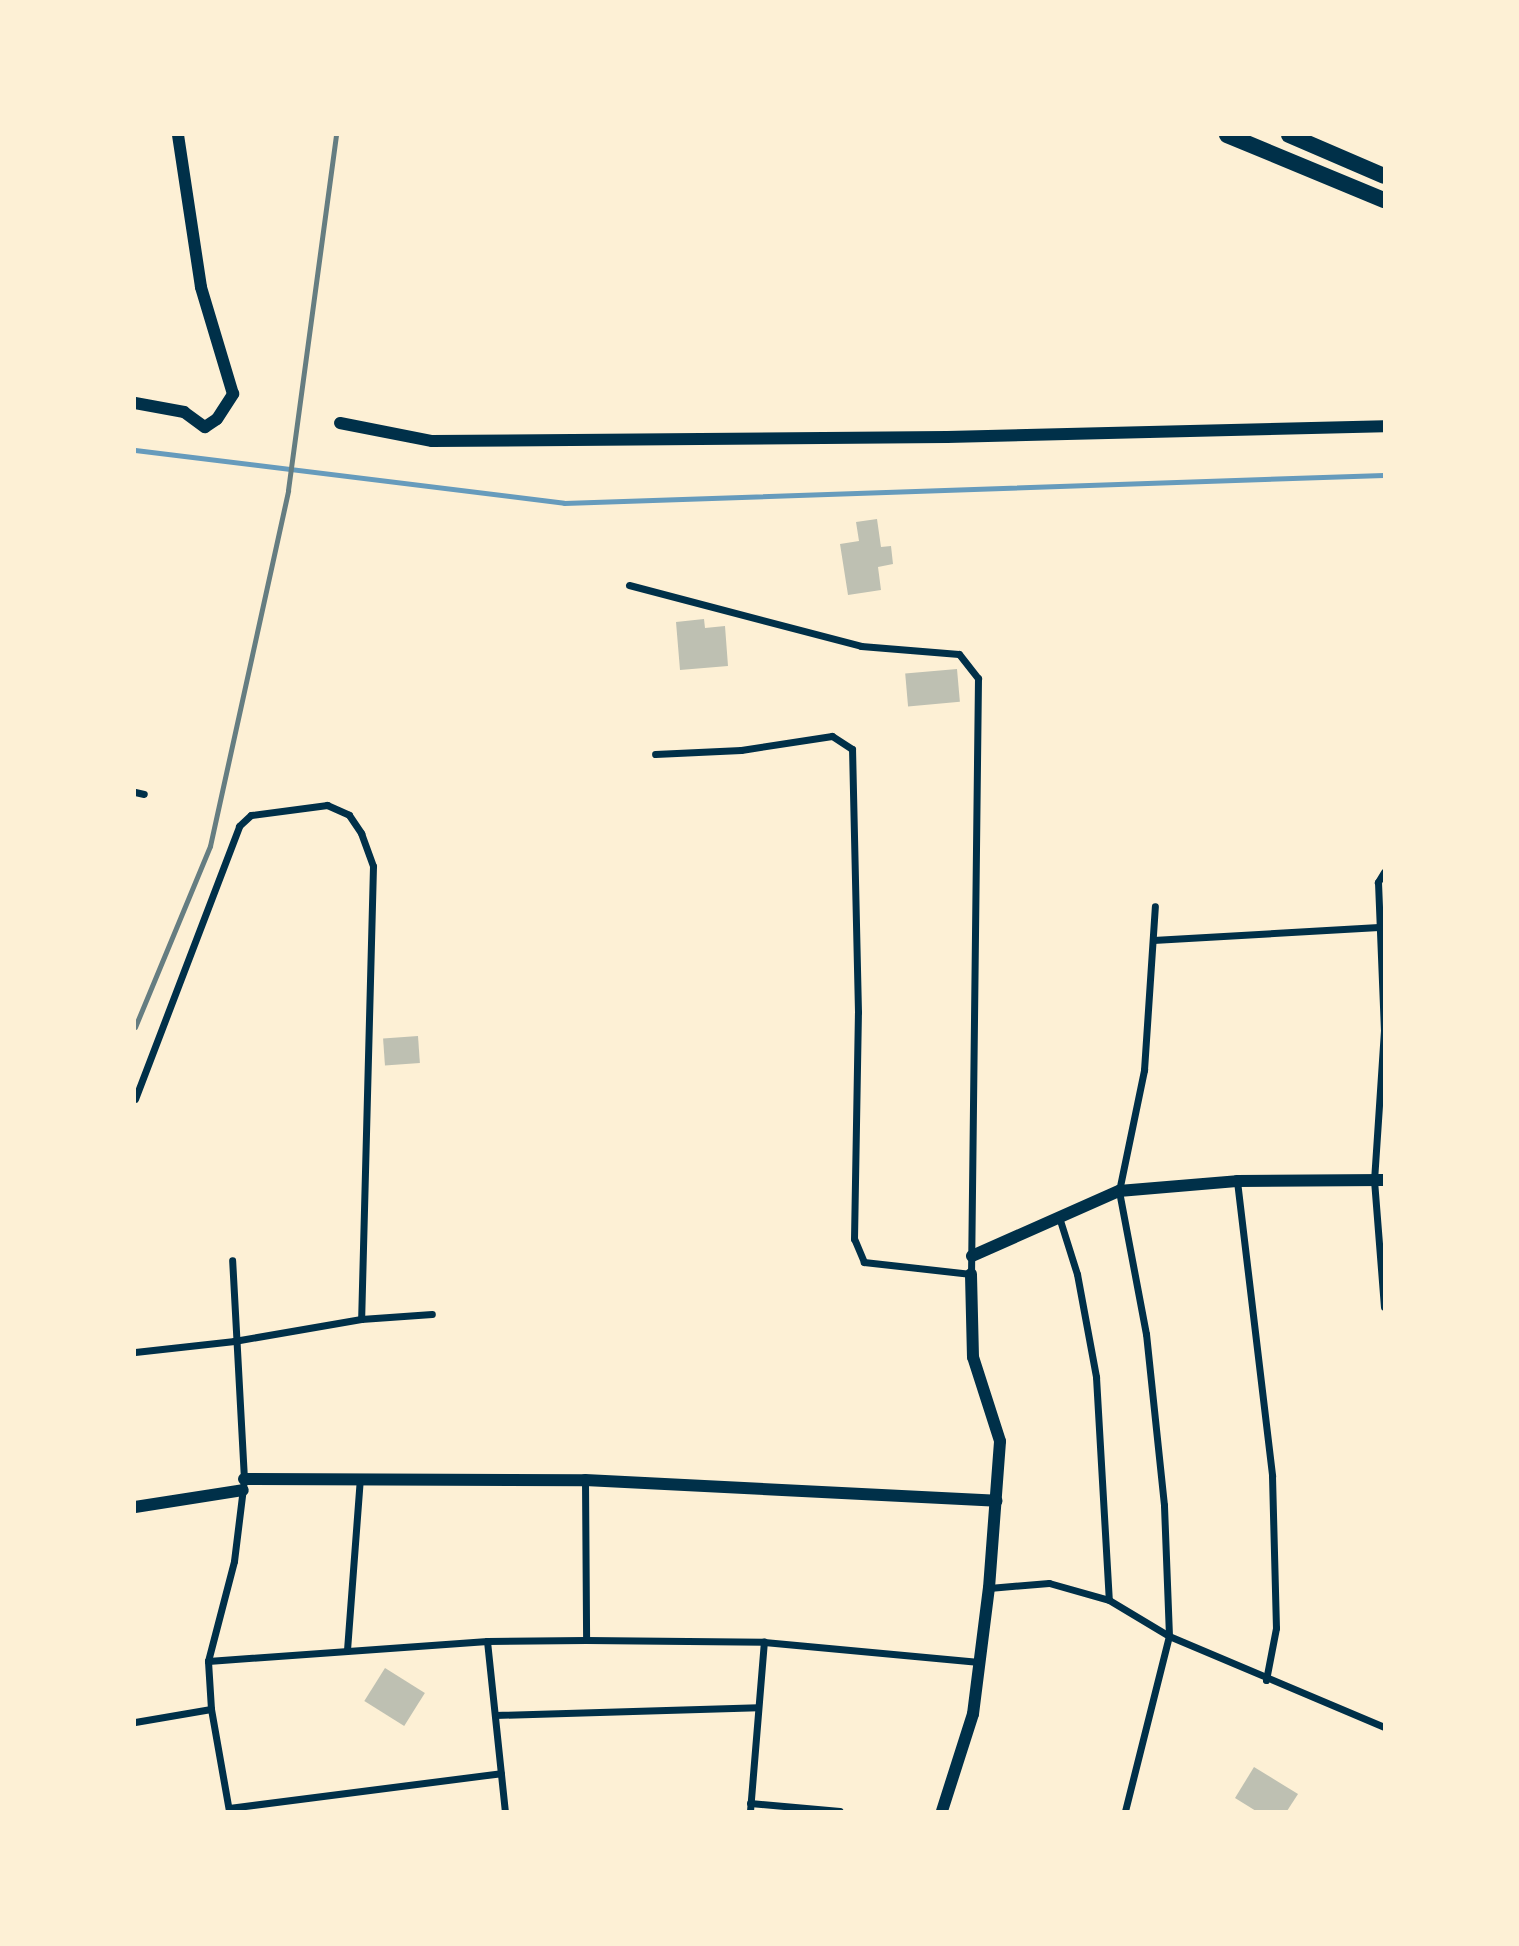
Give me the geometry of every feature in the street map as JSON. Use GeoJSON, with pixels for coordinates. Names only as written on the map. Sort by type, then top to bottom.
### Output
{"type":"FeatureCollection","features":[{"type":"Feature","properties":{"kind":"highway"},"geometry":{"type":"LineString","coordinates":[[1227,135],[1384,200]]}},
{"type":"Feature","properties":{"kind":"highway"},"geometry":{"type":"LineString","coordinates":[[1289,135],[1384,176]]}},
{"type":"Feature","properties":{"kind":"street"},"geometry":{"type":"LineString","coordinates":[[135,403],[184,412],[205,427],[217,419],[233,394],[201,287],[178,135]]}},
{"type":"Feature","properties":{"kind":"street"},"geometry":{"type":"LineString","coordinates":[[340,422],[432,441],[947,437],[1384,426]]}},
{"type":"Feature","properties":{"kind":"street"},"geometry":{"type":"LineString","coordinates":[[629,585],[861,646],[959,654],[978,678],[971,1274],[973,1357],[1000,1441],[989,1588],[973,1714],[942,1811]]}},
{"type":"Feature","properties":{"kind":"street"},"geometry":{"type":"LineString","coordinates":[[654,754],[741,750],[832,736],[852,749],[858,1012],[854,1240],[864,1262],[971,1274]]}},
{"type":"Feature","properties":{"kind":"street"},"geometry":{"type":"LineString","coordinates":[[135,792],[144,794]]}},
{"type":"Feature","properties":{"kind":"street"},"geometry":{"type":"LineString","coordinates":[[135,1099],[239,826],[251,815],[327,805],[349,815],[362,833],[373,866],[361,1319]]}},
{"type":"Feature","properties":{"kind":"street"},"geometry":{"type":"LineString","coordinates":[[1384,872],[1378,882],[1384,1030],[1379,1180],[1384,1307]]}},
{"type":"Feature","properties":{"kind":"street"},"geometry":{"type":"LineString","coordinates":[[1125,1811],[1169,1636],[1164,1505],[1146,1334],[1119,1191],[1144,1070],[1155,906]]}},
{"type":"Feature","properties":{"kind":"street"},"geometry":{"type":"LineString","coordinates":[[1153,940],[1380,928]]}},
{"type":"Feature","properties":{"kind":"street"},"geometry":{"type":"LineString","coordinates":[[972,1256],[1119,1191],[1237,1181],[1379,1180]]}},
{"type":"Feature","properties":{"kind":"street"},"geometry":{"type":"LineString","coordinates":[[1237,1181],[1272,1476],[1276,1629],[1266,1680]]}},
{"type":"Feature","properties":{"kind":"street"},"geometry":{"type":"LineString","coordinates":[[1059,1217],[1077,1274],[1096,1377],[1108,1600]]}},
{"type":"Feature","properties":{"kind":"street"},"geometry":{"type":"LineString","coordinates":[[232,1260],[243,1484],[234,1561],[208,1661],[211,1709],[229,1810],[501,1773]]}},
{"type":"Feature","properties":{"kind":"street"},"geometry":{"type":"LineString","coordinates":[[135,1352],[234,1341],[361,1319],[432,1314]]}},
{"type":"Feature","properties":{"kind":"street"},"geometry":{"type":"LineString","coordinates":[[135,1507],[243,1484],[360,1477],[586,1480],[996,1501]]}},
{"type":"Feature","properties":{"kind":"street"},"geometry":{"type":"LineString","coordinates":[[347,1650],[360,1477]]}},
{"type":"Feature","properties":{"kind":"street"},"geometry":{"type":"LineString","coordinates":[[586,1480],[586,1640]]}},
{"type":"Feature","properties":{"kind":"street"},"geometry":{"type":"LineString","coordinates":[[989,1588],[1049,1583],[1108,1600],[1169,1636],[1266,1680],[1384,1727]]}},
{"type":"Feature","properties":{"kind":"street"},"geometry":{"type":"LineString","coordinates":[[208,1661],[487,1641],[586,1640],[764,1643],[979,1662]]}},
{"type":"Feature","properties":{"kind":"street"},"geometry":{"type":"LineString","coordinates":[[487,1641],[505,1811]]}},
{"type":"Feature","properties":{"kind":"street"},"geometry":{"type":"LineString","coordinates":[[764,1643],[750,1807],[840,1811]]}},
{"type":"Feature","properties":{"kind":"street"},"geometry":{"type":"LineString","coordinates":[[495,1715],[758,1707]]}},
{"type":"Feature","properties":{"kind":"street"},"geometry":{"type":"LineString","coordinates":[[135,1721],[211,1709]]}},
{"type":"Feature","properties":{"kind":"building"},"geometry":{"type":"Polygon","coordinates":[[[877,519],[881,547],[891,546],[893,564],[878,567],[881,590],[848,595],[840,544],[859,541],[856,522],[877,519]]]}},
{"type":"Feature","properties":{"kind":"building"},"geometry":{"type":"Polygon","coordinates":[[[704,619],[705,628],[725,626],[728,666],[680,670],[676,622],[704,619]]]}},
{"type":"Feature","properties":{"kind":"building"},"geometry":{"type":"Polygon","coordinates":[[[957,669],[960,702],[908,706],[905,674],[957,669]]]}},
{"type":"Feature","properties":{"kind":"building"},"geometry":{"type":"Polygon","coordinates":[[[418,1036],[420,1063],[385,1065],[383,1038],[418,1036]]]}},
{"type":"Feature","properties":{"kind":"building"},"geometry":{"type":"Polygon","coordinates":[[[385,1668],[425,1693],[404,1726],[364,1701],[385,1668]]]}},
{"type":"Feature","properties":{"kind":"building"},"geometry":{"type":"Polygon","coordinates":[[[1254,1767],[1298,1794],[1287,1811],[1256,1811],[1235,1798],[1254,1767]]]}},
{"type":"Feature","properties":{"kind":"waterway"},"geometry":{"type":"LineString","coordinates":[[135,450],[564,503],[1384,475]]}},
{"type":"Feature","properties":{"kind":"railway"},"geometry":{"type":"LineString","coordinates":[[135,1027],[210,846],[288,490],[336,135]]}}]}
